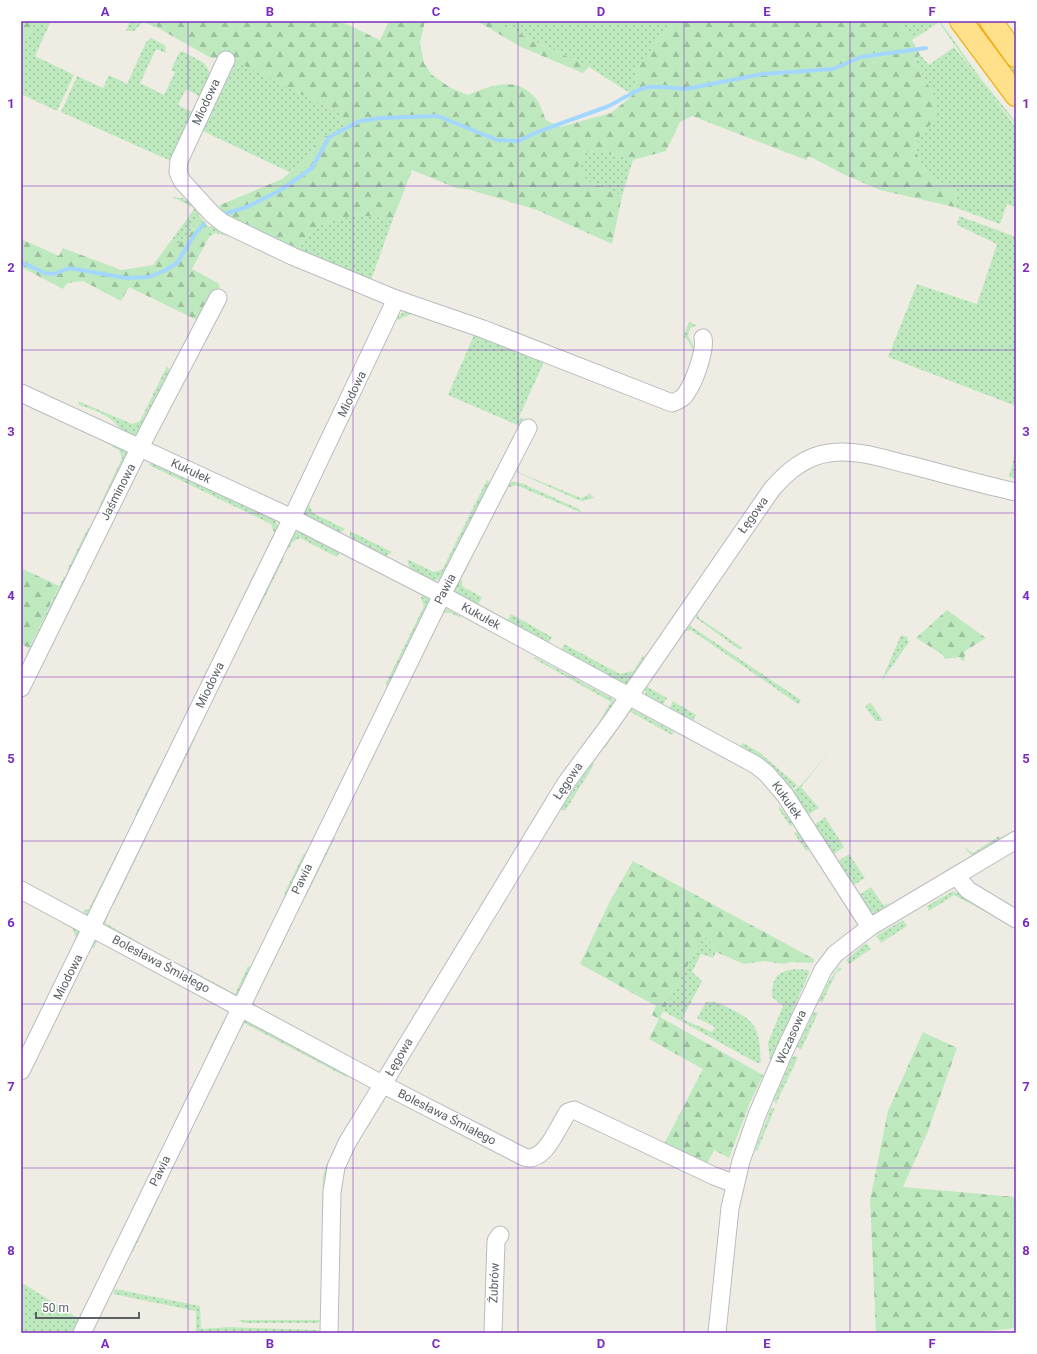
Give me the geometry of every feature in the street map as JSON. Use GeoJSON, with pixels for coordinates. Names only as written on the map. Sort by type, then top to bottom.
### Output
{"type":"FeatureCollection","features":[{"type":"Feature","properties":{"kind":"highway"},"geometry":{"type":"LineString","coordinates":[[961,21],[1016,95]]}},
{"type":"Feature","properties":{"kind":"highway"},"geometry":{"type":"LineString","coordinates":[[991,21],[1016,56]]}},
{"type":"Feature","properties":{"kind":"street","name":"Miodowa"},"geometry":{"type":"LineString","coordinates":[[226,60],[179,161],[178,172],[182,181],[212,214],[223,223],[292,256],[396,299],[484,329],[672,403],[678,401],[688,392],[703,352],[703,338]]}},
{"type":"Feature","properties":{"kind":"street","name":"Jaśminowa"},"geometry":{"type":"LineString","coordinates":[[21,688],[140,447],[218,298]]}},
{"type":"Feature","properties":{"kind":"street","name":"Miodowa"},"geometry":{"type":"LineString","coordinates":[[21,1070],[292,518],[396,299]]}},
{"type":"Feature","properties":{"kind":"street","name":"Kukułek"},"geometry":{"type":"LineString","coordinates":[[21,393],[292,518],[442,595],[738,755],[767,774],[785,795],[870,927]]}},
{"type":"Feature","properties":{"kind":"street","name":"Pawia"},"geometry":{"type":"LineString","coordinates":[[82,1333],[240,1006],[442,595],[528,428]]}},
{"type":"Feature","properties":{"kind":"street","name":"Łęgowa"},"geometry":{"type":"LineString","coordinates":[[329,1333],[333,1179],[340,1156],[382,1084],[566,783],[629,697],[760,504],[784,476],[803,462],[829,453],[857,453],[1016,492]]}},
{"type":"Feature","properties":{"kind":"street","name":"Wczasowa"},"geometry":{"type":"LineString","coordinates":[[717,1333],[730,1208],[735,1184],[757,1115],[817,981],[835,954],[870,927],[957,877],[1016,840]]}},
{"type":"Feature","properties":{"kind":"street"},"geometry":{"type":"LineString","coordinates":[[957,877],[962,885],[973,894],[1016,919]]}},
{"type":"Feature","properties":{"kind":"street","name":"Bolesława Śmiałego"},"geometry":{"type":"LineString","coordinates":[[21,890],[240,1006],[382,1084],[528,1158],[538,1156],[542,1153],[568,1112],[574,1110],[735,1184]]}},
{"type":"Feature","properties":{"kind":"street","name":"Żubrów"},"geometry":{"type":"LineString","coordinates":[[493,1333],[496,1242],[500,1235]]}},
{"type":"Feature","properties":{"kind":"green space"},"geometry":{"type":"Polygon","coordinates":[[[21,21],[36,21],[21,48],[21,21]]]}},
{"type":"Feature","properties":{"kind":"green space"},"geometry":{"type":"Polygon","coordinates":[[[36,21],[51,21],[35,56],[74,75],[57,111],[21,94],[21,48],[36,21]]]}},
{"type":"Feature","properties":{"kind":"green space"},"geometry":{"type":"Polygon","coordinates":[[[130,21],[154,21],[158,28],[143,22],[134,31],[126,31],[130,21]]]}},
{"type":"Feature","properties":{"kind":"green space"},"geometry":{"type":"Polygon","coordinates":[[[154,21],[340,21],[380,40],[389,21],[425,21],[420,43],[424,63],[432,75],[451,88],[468,95],[486,88],[504,84],[522,87],[530,92],[540,104],[546,120],[560,127],[611,113],[633,95],[637,69],[672,21],[897,21],[912,40],[920,55],[914,61],[934,95],[938,119],[921,132],[915,150],[925,170],[957,194],[954,207],[880,190],[845,175],[809,156],[806,160],[692,116],[680,122],[666,151],[633,160],[601,150],[585,153],[578,166],[587,181],[622,196],[612,244],[537,210],[471,190],[456,188],[412,170],[393,219],[356,215],[320,224],[297,249],[230,219],[218,209],[220,205],[282,179],[301,163],[322,137],[345,132],[340,113],[223,55],[217,58],[211,58],[158,28],[154,21]]]}},
{"type":"Feature","properties":{"kind":"green space"},"geometry":{"type":"Polygon","coordinates":[[[477,21],[492,21],[589,67],[583,73],[521,47],[477,21]]]}},
{"type":"Feature","properties":{"kind":"green space"},"geometry":{"type":"Polygon","coordinates":[[[492,21],[672,21],[637,69],[633,95],[589,67],[492,21]]]}},
{"type":"Feature","properties":{"kind":"green space"},"geometry":{"type":"Polygon","coordinates":[[[897,21],[937,21],[938,23],[912,40],[897,21]]]}},
{"type":"Feature","properties":{"kind":"green space"},"geometry":{"type":"Polygon","coordinates":[[[938,21],[940,21],[981,79],[1016,122],[1016,125],[979,80],[938,21]]]}},
{"type":"Feature","properties":{"kind":"green space"},"geometry":{"type":"Polygon","coordinates":[[[969,21],[980,21],[1016,70],[1016,85],[969,21]]]}},
{"type":"Feature","properties":{"kind":"green space"},"geometry":{"type":"Polygon","coordinates":[[[151,38],[165,45],[166,53],[156,49],[140,83],[164,95],[175,72],[171,70],[179,53],[182,51],[204,63],[212,76],[203,94],[199,96],[186,89],[178,105],[192,112],[193,116],[171,161],[61,112],[77,76],[103,88],[109,75],[127,84],[146,42],[151,38]]]}},
{"type":"Feature","properties":{"kind":"green space"},"geometry":{"type":"Polygon","coordinates":[[[954,47],[1016,127],[1016,207],[1007,204],[1000,224],[954,207],[957,194],[925,170],[915,150],[921,132],[937,119],[934,95],[914,61],[920,55],[929,65],[954,47]]]}},
{"type":"Feature","properties":{"kind":"green space"},"geometry":{"type":"Polygon","coordinates":[[[236,61],[340,113],[345,132],[322,137],[301,163],[289,172],[203,131],[236,61]]]}},
{"type":"Feature","properties":{"kind":"green space"},"geometry":{"type":"Polygon","coordinates":[[[601,150],[633,160],[622,196],[587,181],[578,166],[585,153],[601,150]]]}},
{"type":"Feature","properties":{"kind":"green space"},"geometry":{"type":"Polygon","coordinates":[[[172,197],[183,198],[188,202],[191,201],[198,209],[196,211],[201,218],[176,247],[170,242],[195,208],[172,197]]]}},
{"type":"Feature","properties":{"kind":"green space"},"geometry":{"type":"Polygon","coordinates":[[[356,215],[393,219],[371,280],[297,249],[320,224],[356,215]]]}},
{"type":"Feature","properties":{"kind":"green space"},"geometry":{"type":"Polygon","coordinates":[[[959,216],[1016,237],[1016,406],[888,357],[917,284],[977,304],[997,244],[957,225],[959,216]]]}},
{"type":"Feature","properties":{"kind":"green space"},"geometry":{"type":"Polygon","coordinates":[[[201,218],[209,227],[209,237],[192,269],[218,283],[220,286],[201,322],[129,287],[121,301],[83,281],[67,283],[63,289],[21,267],[21,239],[59,256],[63,248],[121,270],[153,265],[170,242],[176,247],[201,218]]]}},
{"type":"Feature","properties":{"kind":"green space"},"geometry":{"type":"Polygon","coordinates":[[[212,226],[237,238],[215,233],[209,237],[209,227],[212,226]]]}},
{"type":"Feature","properties":{"kind":"green space"},"geometry":{"type":"Polygon","coordinates":[[[409,309],[662,408],[544,362],[519,417],[523,419],[522,427],[448,395],[474,335],[413,313],[398,320],[398,316],[409,309]]]}},
{"type":"Feature","properties":{"kind":"green space"},"geometry":{"type":"Polygon","coordinates":[[[689,322],[697,325],[690,328],[688,336],[696,350],[696,355],[687,339],[683,337],[689,322]]]}},
{"type":"Feature","properties":{"kind":"green space"},"geometry":{"type":"Polygon","coordinates":[[[167,366],[171,373],[137,435],[128,434],[106,416],[79,405],[78,401],[132,424],[140,421],[167,366]]]}},
{"type":"Feature","properties":{"kind":"green space"},"geometry":{"type":"Polygon","coordinates":[[[115,441],[127,449],[127,453],[100,510],[98,509],[122,458],[119,450],[112,447],[115,441]]]}},
{"type":"Feature","properties":{"kind":"green space"},"geometry":{"type":"Polygon","coordinates":[[[1016,449],[1016,469],[1014,478],[1009,477],[1016,449]]]}},
{"type":"Feature","properties":{"kind":"green space"},"geometry":{"type":"Polygon","coordinates":[[[155,459],[274,518],[279,528],[247,597],[244,595],[274,533],[271,524],[149,465],[155,459]]]}},
{"type":"Feature","properties":{"kind":"green space"},"geometry":{"type":"Polygon","coordinates":[[[516,468],[520,473],[581,498],[590,494],[594,498],[583,501],[578,500],[519,473],[515,470],[516,468]]]}},
{"type":"Feature","properties":{"kind":"green space"},"geometry":{"type":"Polygon","coordinates":[[[487,480],[492,484],[442,579],[433,581],[410,570],[407,559],[434,572],[442,570],[487,480]]]}},
{"type":"Feature","properties":{"kind":"green space"},"geometry":{"type":"Polygon","coordinates":[[[512,482],[521,483],[579,509],[582,513],[516,485],[506,488],[484,533],[481,529],[507,484],[512,482]]]}},
{"type":"Feature","properties":{"kind":"green space"},"geometry":{"type":"Polygon","coordinates":[[[305,503],[309,505],[313,513],[345,529],[339,534],[305,516],[303,511],[305,503]]]}},
{"type":"Feature","properties":{"kind":"green space"},"geometry":{"type":"Polygon","coordinates":[[[88,528],[90,529],[70,570],[67,570],[88,528]]]}},
{"type":"Feature","properties":{"kind":"green space"},"geometry":{"type":"Polygon","coordinates":[[[302,531],[341,549],[337,557],[300,538],[292,542],[289,549],[285,544],[293,532],[302,531]]]}},
{"type":"Feature","properties":{"kind":"green space"},"geometry":{"type":"Polygon","coordinates":[[[350,531],[392,552],[385,557],[350,539],[350,531]]]}},
{"type":"Feature","properties":{"kind":"green space"},"geometry":{"type":"Polygon","coordinates":[[[475,540],[480,541],[461,579],[463,587],[482,597],[477,607],[455,593],[454,590],[475,540]]]}},
{"type":"Feature","properties":{"kind":"green space"},"geometry":{"type":"Polygon","coordinates":[[[278,557],[284,558],[259,609],[255,607],[278,557]]]}},
{"type":"Feature","properties":{"kind":"green space"},"geometry":{"type":"Polygon","coordinates":[[[21,568],[59,586],[29,648],[21,644],[21,568]]]}},
{"type":"Feature","properties":{"kind":"green space"},"geometry":{"type":"Polygon","coordinates":[[[64,576],[66,578],[29,654],[27,653],[64,576]]]}},
{"type":"Feature","properties":{"kind":"green space"},"geometry":{"type":"Polygon","coordinates":[[[424,592],[430,600],[390,687],[385,685],[424,606],[421,598],[424,592]]]}},
{"type":"Feature","properties":{"kind":"green space"},"geometry":{"type":"Polygon","coordinates":[[[704,601],[697,612],[699,618],[743,648],[740,650],[696,618],[696,612],[704,601]]]}},
{"type":"Feature","properties":{"kind":"green space"},"geometry":{"type":"Polygon","coordinates":[[[446,609],[461,616],[460,618],[451,613],[443,613],[411,679],[407,675],[442,611],[446,609]]]}},
{"type":"Feature","properties":{"kind":"green space"},"geometry":{"type":"Polygon","coordinates":[[[947,610],[986,638],[965,651],[964,662],[959,657],[945,659],[942,654],[916,638],[947,610]]]}},
{"type":"Feature","properties":{"kind":"green space"},"geometry":{"type":"Polygon","coordinates":[[[511,614],[552,637],[547,646],[506,623],[511,614]]]}},
{"type":"Feature","properties":{"kind":"green space"},"geometry":{"type":"Polygon","coordinates":[[[691,626],[801,700],[798,704],[691,630],[685,631],[682,635],[685,628],[691,626]]]}},
{"type":"Feature","properties":{"kind":"green space"},"geometry":{"type":"Polygon","coordinates":[[[901,635],[907,637],[909,642],[881,682],[901,635]]]}},
{"type":"Feature","properties":{"kind":"green space"},"geometry":{"type":"Polygon","coordinates":[[[564,644],[620,674],[633,671],[643,656],[645,657],[628,683],[621,684],[560,653],[564,644]]]}},
{"type":"Feature","properties":{"kind":"green space"},"geometry":{"type":"Polygon","coordinates":[[[535,657],[613,699],[614,705],[604,720],[600,720],[611,702],[533,658],[535,657]]]}},
{"type":"Feature","properties":{"kind":"green space"},"geometry":{"type":"Polygon","coordinates":[[[646,686],[667,698],[662,706],[646,696],[646,686]]]}},
{"type":"Feature","properties":{"kind":"green space"},"geometry":{"type":"Polygon","coordinates":[[[673,701],[696,715],[692,722],[669,710],[673,701]]]}},
{"type":"Feature","properties":{"kind":"green space"},"geometry":{"type":"Polygon","coordinates":[[[871,703],[883,721],[876,721],[865,707],[871,703]]]}},
{"type":"Feature","properties":{"kind":"green space"},"geometry":{"type":"Polygon","coordinates":[[[632,709],[674,732],[672,735],[629,711],[605,748],[602,746],[628,710],[632,709]]]}},
{"type":"Feature","properties":{"kind":"green space"},"geometry":{"type":"Polygon","coordinates":[[[195,739],[172,785],[169,782],[189,740],[195,739]]]}},
{"type":"Feature","properties":{"kind":"green space"},"geometry":{"type":"Polygon","coordinates":[[[743,743],[759,752],[797,785],[792,790],[774,770],[739,747],[743,743]]]}},
{"type":"Feature","properties":{"kind":"green space"},"geometry":{"type":"Polygon","coordinates":[[[833,747],[801,787],[819,808],[808,815],[793,791],[802,784],[833,747]]]}},
{"type":"Feature","properties":{"kind":"green space"},"geometry":{"type":"Polygon","coordinates":[[[595,763],[565,811],[556,806],[564,804],[591,764],[595,763]]]}},
{"type":"Feature","properties":{"kind":"green space"},"geometry":{"type":"Polygon","coordinates":[[[159,767],[162,771],[141,816],[135,815],[159,767]]]}},
{"type":"Feature","properties":{"kind":"green space"},"geometry":{"type":"Polygon","coordinates":[[[780,807],[793,824],[790,826],[778,808],[780,807]]]}},
{"type":"Feature","properties":{"kind":"green space"},"geometry":{"type":"Polygon","coordinates":[[[825,817],[844,847],[833,855],[814,825],[825,817]]]}},
{"type":"Feature","properties":{"kind":"green space"},"geometry":{"type":"Polygon","coordinates":[[[797,831],[809,849],[806,851],[794,833],[797,831]]]}},
{"type":"Feature","properties":{"kind":"green space"},"geometry":{"type":"Polygon","coordinates":[[[143,835],[147,836],[114,904],[111,902],[143,835]]]}},
{"type":"Feature","properties":{"kind":"green space"},"geometry":{"type":"Polygon","coordinates":[[[999,836],[1000,839],[974,856],[964,847],[973,853],[999,836]]]}},
{"type":"Feature","properties":{"kind":"green space"},"geometry":{"type":"Polygon","coordinates":[[[335,838],[305,898],[300,894],[326,841],[335,838]]]}},
{"type":"Feature","properties":{"kind":"green space"},"geometry":{"type":"Polygon","coordinates":[[[118,851],[122,854],[87,916],[83,911],[89,909],[118,851]]]}},
{"type":"Feature","properties":{"kind":"green space"},"geometry":{"type":"Polygon","coordinates":[[[304,853],[307,855],[288,895],[284,894],[304,853]]]}},
{"type":"Feature","properties":{"kind":"green space"},"geometry":{"type":"Polygon","coordinates":[[[849,854],[865,878],[852,886],[837,862],[849,854]]]}},
{"type":"Feature","properties":{"kind":"green space"},"geometry":{"type":"Polygon","coordinates":[[[633,861],[814,959],[813,963],[792,962],[783,964],[764,961],[744,964],[716,952],[704,935],[660,1017],[763,1075],[749,1105],[729,1158],[714,1150],[708,1162],[703,1163],[664,1144],[703,1069],[649,1039],[659,1019],[652,1015],[656,1006],[580,964],[609,903],[633,861]]]}},
{"type":"Feature","properties":{"kind":"green space"},"geometry":{"type":"Polygon","coordinates":[[[871,887],[883,905],[890,903],[873,915],[871,915],[858,896],[871,887]]]}},
{"type":"Feature","properties":{"kind":"green space"},"geometry":{"type":"Polygon","coordinates":[[[953,891],[992,910],[990,914],[954,895],[929,911],[927,906],[953,891]]]}},
{"type":"Feature","properties":{"kind":"green space"},"geometry":{"type":"Polygon","coordinates":[[[105,913],[109,914],[105,923],[144,945],[108,927],[107,929],[102,924],[105,913]]]}},
{"type":"Feature","properties":{"kind":"green space"},"geometry":{"type":"Polygon","coordinates":[[[903,920],[907,926],[881,943],[876,936],[903,920]]]}},
{"type":"Feature","properties":{"kind":"green space"},"geometry":{"type":"Polygon","coordinates":[[[64,921],[78,929],[81,933],[59,983],[55,982],[76,939],[73,929],[62,923],[64,921]]]}},
{"type":"Feature","properties":{"kind":"green space"},"geometry":{"type":"Polygon","coordinates":[[[284,927],[290,928],[253,1003],[256,1005],[254,1008],[249,1000],[284,927]]]}},
{"type":"Feature","properties":{"kind":"green space"},"geometry":{"type":"Polygon","coordinates":[[[704,935],[716,952],[713,958],[701,954],[692,972],[702,981],[682,1019],[712,1032],[715,1027],[697,1018],[706,1002],[718,1003],[739,1013],[752,1023],[756,1029],[761,1062],[757,1063],[663,1011],[704,935]]]}},
{"type":"Feature","properties":{"kind":"green space"},"geometry":{"type":"Polygon","coordinates":[[[96,938],[229,1011],[212,1048],[210,1048],[228,1012],[97,941],[94,948],[89,946],[96,938]]]}},
{"type":"Feature","properties":{"kind":"green space"},"geometry":{"type":"Polygon","coordinates":[[[866,943],[871,949],[849,964],[846,960],[866,943]]]}},
{"type":"Feature","properties":{"kind":"green space"},"geometry":{"type":"Polygon","coordinates":[[[178,963],[235,994],[248,966],[252,968],[238,996],[235,997],[178,963]]]}},
{"type":"Feature","properties":{"kind":"green space"},"geometry":{"type":"Polygon","coordinates":[[[839,967],[842,969],[836,973],[822,1003],[819,1001],[829,981],[839,967]]]}},
{"type":"Feature","properties":{"kind":"green space"},"geometry":{"type":"Polygon","coordinates":[[[796,969],[809,970],[809,973],[773,1057],[770,1060],[768,1043],[783,1006],[772,997],[773,985],[780,974],[796,969]]]}},
{"type":"Feature","properties":{"kind":"green space"},"geometry":{"type":"Polygon","coordinates":[[[814,1012],[818,1013],[801,1050],[797,1047],[814,1012]]]}},
{"type":"Feature","properties":{"kind":"green space"},"geometry":{"type":"Polygon","coordinates":[[[245,1018],[346,1074],[348,1078],[244,1023],[240,1031],[240,1025],[245,1018]]]}},
{"type":"Feature","properties":{"kind":"green space"},"geometry":{"type":"Polygon","coordinates":[[[923,1032],[957,1048],[928,1131],[903,1187],[1016,1197],[1016,1328],[971,1333],[876,1333],[870,1200],[888,1111],[923,1032]]]}},
{"type":"Feature","properties":{"kind":"green space"},"geometry":{"type":"Polygon","coordinates":[[[793,1056],[798,1057],[776,1104],[774,1100],[793,1056]]]}},
{"type":"Feature","properties":{"kind":"green space"},"geometry":{"type":"Polygon","coordinates":[[[771,1108],[775,1108],[757,1151],[755,1150],[771,1108]]]}},
{"type":"Feature","properties":{"kind":"green space"},"geometry":{"type":"Polygon","coordinates":[[[340,1146],[326,1227],[322,1227],[323,1176],[327,1163],[340,1146]]]}},
{"type":"Feature","properties":{"kind":"green space"},"geometry":{"type":"Polygon","coordinates":[[[155,1194],[159,1197],[133,1252],[128,1250],[155,1194]]]}},
{"type":"Feature","properties":{"kind":"green space"},"geometry":{"type":"Polygon","coordinates":[[[21,1282],[82,1321],[76,1333],[21,1333],[21,1282]]]}},
{"type":"Feature","properties":{"kind":"green space"},"geometry":{"type":"Polygon","coordinates":[[[115,1289],[200,1306],[201,1329],[228,1327],[316,1330],[322,1333],[245,1331],[196,1333],[196,1311],[113,1294],[115,1289]]]}},
{"type":"Feature","properties":{"kind":"green space"},"geometry":{"type":"Polygon","coordinates":[[[320,1313],[321,1320],[318,1323],[244,1323],[238,1320],[320,1320],[320,1313]]]}},
{"type":"Feature","properties":{"kind":"waterway"},"geometry":{"type":"LineString","coordinates":[[224,214],[247,207],[279,191],[312,168],[329,137],[360,121],[381,118],[438,116],[497,140],[518,141],[540,131],[609,106],[636,91],[647,87],[686,89],[762,74],[833,69],[861,57],[926,48]]}},
{"type":"Feature","properties":{"kind":"waterway"},"geometry":{"type":"LineString","coordinates":[[21,262],[45,273],[54,274],[69,268],[126,278],[149,277],[166,270],[177,263],[195,234],[204,224]]}}]}
